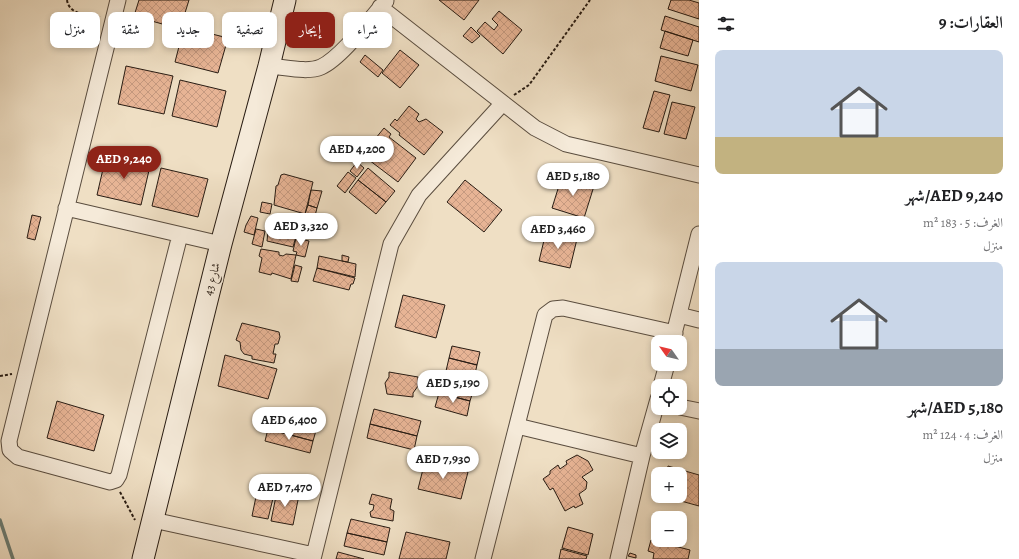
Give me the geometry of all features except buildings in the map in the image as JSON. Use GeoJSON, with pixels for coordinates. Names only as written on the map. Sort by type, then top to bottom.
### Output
{"type":"FeatureCollection","features":[{"type":"Feature","properties":{"kind":"street"},"geometry":{"type":"LineString","coordinates":[[115,12],[118,0]]}},
{"type":"Feature","properties":{"kind":"street","name":"شارع 43"},"geometry":{"type":"LineString","coordinates":[[145,551],[221,244],[269,66],[285,0]]}},
{"type":"Feature","properties":{"kind":"street"},"geometry":{"type":"LineString","coordinates":[[269,66],[310,69],[321,67],[335,58],[383,4],[535,128],[566,144],[699,175]]}},
{"type":"Feature","properties":{"kind":"street"},"geometry":{"type":"LineString","coordinates":[[108,40],[9,441],[9,448],[11,452],[20,458],[110,482],[114,481],[120,476],[180,235]]}},
{"type":"Feature","properties":{"kind":"street"},"geometry":{"type":"LineString","coordinates":[[152,520],[314,557],[391,244],[419,195],[503,103]]}},
{"type":"Feature","properties":{"kind":"street"},"geometry":{"type":"LineString","coordinates":[[66,208],[221,244]]}},
{"type":"Feature","properties":{"kind":"street"},"geometry":{"type":"LineString","coordinates":[[674,335],[699,234]]}},
{"type":"Feature","properties":{"kind":"street"},"geometry":{"type":"LineString","coordinates":[[483,559],[545,315],[553,309],[563,308],[665,335]]}},
{"type":"Feature","properties":{"kind":"street"},"geometry":{"type":"LineString","coordinates":[[679,315],[699,320]]}},
{"type":"Feature","properties":{"kind":"street"},"geometry":{"type":"LineString","coordinates":[[687,408],[699,412]]}},
{"type":"Feature","properties":{"kind":"street"},"geometry":{"type":"LineString","coordinates":[[618,559],[642,456],[654,415]]}},
{"type":"Feature","properties":{"kind":"street"},"geometry":{"type":"LineString","coordinates":[[517,426],[642,456]]}},
{"type":"Feature","properties":{"kind":"path"},"geometry":{"type":"LineString","coordinates":[[67,0],[69,8],[73,11],[108,19]]}},
{"type":"Feature","properties":{"kind":"path"},"geometry":{"type":"LineString","coordinates":[[503,103],[529,85],[590,0]]}},
{"type":"Feature","properties":{"kind":"path"},"geometry":{"type":"LineString","coordinates":[[114,481],[145,551]]}},
{"type":"Feature","properties":{"kind":"waterway"},"geometry":{"type":"LineString","coordinates":[[0,520],[13,559]]}}]}
